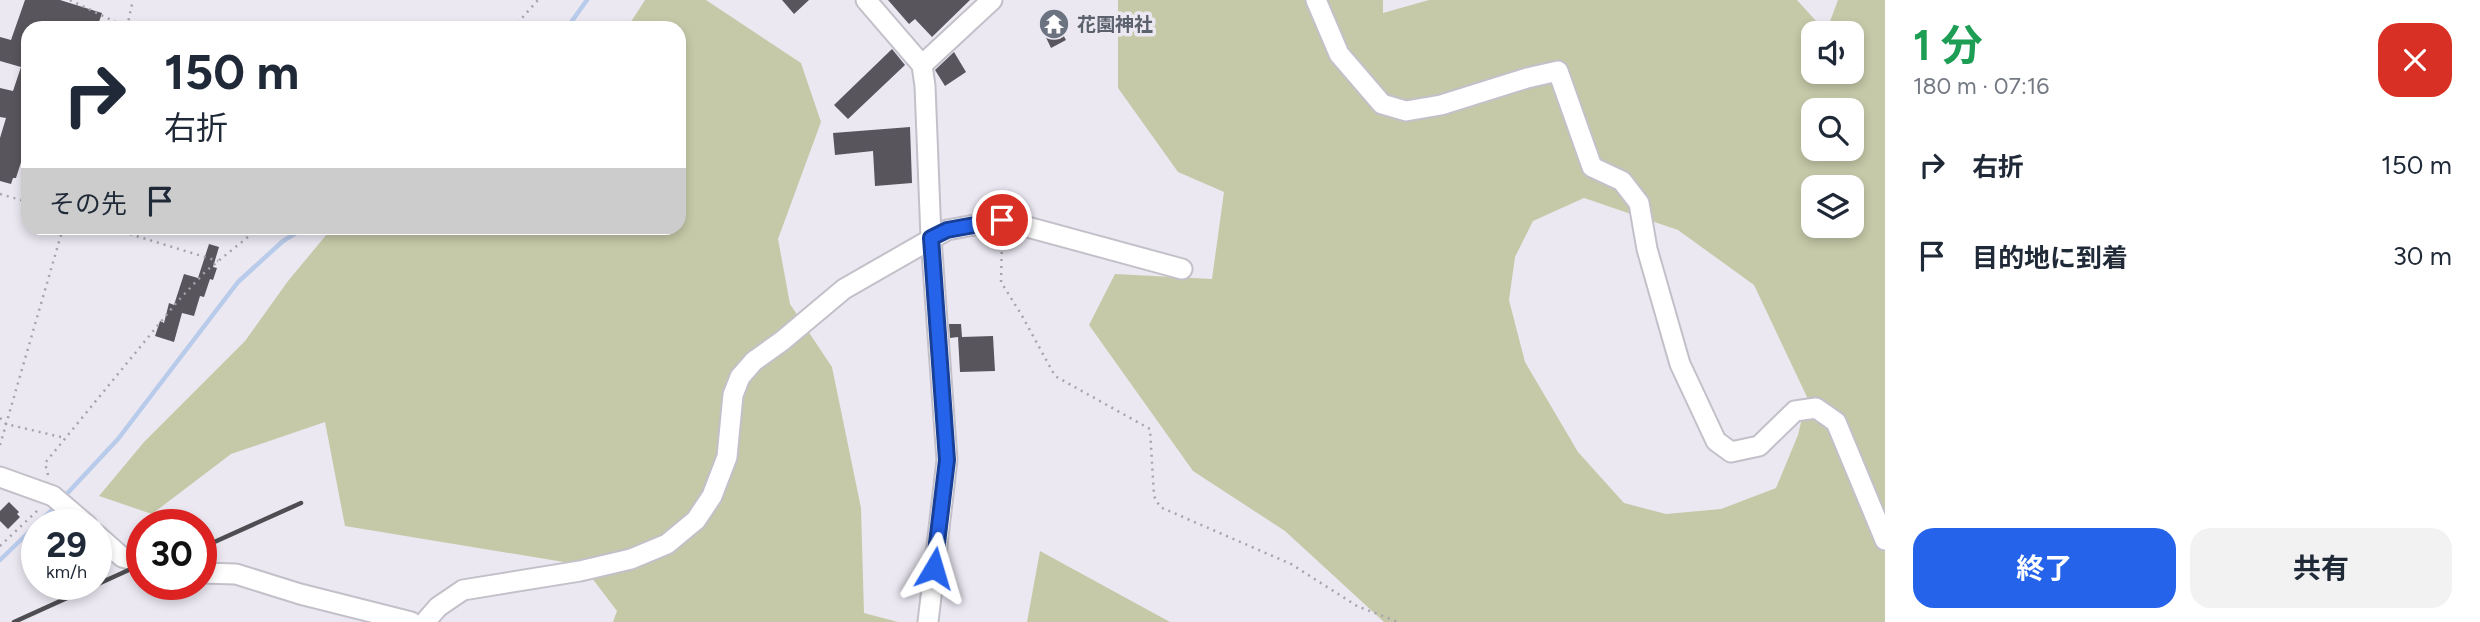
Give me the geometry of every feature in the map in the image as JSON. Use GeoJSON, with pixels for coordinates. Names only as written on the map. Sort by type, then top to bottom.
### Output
{"type":"FeatureCollection","features":[{"type":"Feature","properties":{"kind":"street"},"geometry":{"type":"LineString","coordinates":[[866,0],[922,65],[925,86],[931,238],[947,460],[928,622]]}},
{"type":"Feature","properties":{"kind":"street"},"geometry":{"type":"LineString","coordinates":[[922,65],[992,0]]}},
{"type":"Feature","properties":{"kind":"street"},"geometry":{"type":"LineString","coordinates":[[1316,0],[1339,54],[1382,104],[1406,111],[1440,106],[1527,78],[1558,71],[1592,167],[1622,181],[1639,203],[1647,249],[1679,364],[1716,441],[1731,452],[1759,446],[1795,411],[1815,408],[1836,422],[1885,540]]}},
{"type":"Feature","properties":{"kind":"street"},"geometry":{"type":"LineString","coordinates":[[425,622],[438,607],[463,590],[580,571],[631,559],[667,544],[696,520],[712,496],[727,457],[733,396],[740,377],[754,361],[845,289],[947,230],[1002,220],[1182,269]]}},
{"type":"Feature","properties":{"kind":"street"},"geometry":{"type":"LineString","coordinates":[[0,477],[58,500],[68,509]]}},
{"type":"Feature","properties":{"kind":"street"},"geometry":{"type":"LineString","coordinates":[[217,574],[236,575],[411,622]]}},
{"type":"Feature","properties":{"kind":"path"},"geometry":{"type":"LineString","coordinates":[[70,0],[113,21]]}},
{"type":"Feature","properties":{"kind":"path"},"geometry":{"type":"LineString","coordinates":[[128,21],[133,0]]}},
{"type":"Feature","properties":{"kind":"path"},"geometry":{"type":"LineString","coordinates":[[519,21],[538,0]]}},
{"type":"Feature","properties":{"kind":"path"},"geometry":{"type":"LineString","coordinates":[[0,194],[21,200]]}},
{"type":"Feature","properties":{"kind":"path"},"geometry":{"type":"LineString","coordinates":[[1002,220],[1001,282],[1055,376],[1150,429],[1154,496],[1160,507],[1291,564],[1357,606],[1398,622]]}},
{"type":"Feature","properties":{"kind":"path"},"geometry":{"type":"LineString","coordinates":[[0,445],[61,235]]}},
{"type":"Feature","properties":{"kind":"path"},"geometry":{"type":"LineString","coordinates":[[133,235],[218,261]]}},
{"type":"Feature","properties":{"kind":"path"},"geometry":{"type":"LineString","coordinates":[[0,546],[58,500],[45,463],[177,302],[218,261],[250,235]]}},
{"type":"Feature","properties":{"kind":"path"},"geometry":{"type":"LineString","coordinates":[[0,418],[6,424],[65,439]]}},
{"type":"Feature","properties":{"kind":"green space"},"geometry":{"type":"Polygon","coordinates":[[[645,0],[706,0],[801,63],[821,122],[778,239],[790,304],[832,367],[861,508],[864,613],[898,622],[613,622],[617,611],[582,565],[345,526],[325,422],[231,454],[159,509],[137,509],[99,496],[144,442],[245,341],[288,281],[326,235],[686,235],[686,21],[632,21],[645,0]]]}},
{"type":"Feature","properties":{"kind":"green space"},"geometry":{"type":"Polygon","coordinates":[[[1118,0],[1383,0],[1383,13],[1429,0],[1797,0],[1816,21],[1801,21],[1801,84],[1864,84],[1864,21],[1830,21],[1838,0],[1885,0],[1885,622],[1384,622],[1285,531],[1193,471],[1089,325],[1115,274],[1212,279],[1224,192],[1178,172],[1118,88],[1118,0]],[[1584,198],[1533,221],[1515,257],[1509,300],[1525,362],[1578,452],[1624,503],[1666,514],[1721,509],[1776,488],[1798,435],[1807,397],[1754,285],[1678,230],[1584,198]]]}},
{"type":"Feature","properties":{"kind":"green space"},"geometry":{"type":"Polygon","coordinates":[[[1040,551],[1170,622],[1027,622],[1040,551]]]}},
{"type":"Feature","properties":{"kind":"building"},"geometry":{"type":"Polygon","coordinates":[[[25,0],[60,0],[102,13],[99,21],[21,21],[21,67],[0,61],[0,37],[11,40],[25,0]]]}},
{"type":"Feature","properties":{"kind":"building"},"geometry":{"type":"Polygon","coordinates":[[[782,0],[809,0],[794,14],[782,0]]]}},
{"type":"Feature","properties":{"kind":"building"},"geometry":{"type":"Polygon","coordinates":[[[888,0],[970,0],[932,37],[915,19],[909,24],[888,0]]]}},
{"type":"Feature","properties":{"kind":"building"},"geometry":{"type":"Polygon","coordinates":[[[1056,22],[1066,40],[1051,48],[1042,29],[1056,22]]]}},
{"type":"Feature","properties":{"kind":"building"},"geometry":{"type":"Polygon","coordinates":[[[892,49],[905,65],[848,119],[834,105],[892,49]]]}},
{"type":"Feature","properties":{"kind":"building"},"geometry":{"type":"Polygon","coordinates":[[[954,52],[966,72],[945,86],[935,70],[954,52]]]}},
{"type":"Feature","properties":{"kind":"building"},"geometry":{"type":"Polygon","coordinates":[[[21,67],[21,162],[11,184],[0,181],[0,138],[6,118],[0,117],[0,88],[13,91],[21,67]]]}},
{"type":"Feature","properties":{"kind":"building"},"geometry":{"type":"Polygon","coordinates":[[[910,127],[912,183],[875,186],[873,151],[835,155],[833,133],[910,127]]]}},
{"type":"Feature","properties":{"kind":"building"},"geometry":{"type":"Polygon","coordinates":[[[209,244],[219,247],[213,267],[217,268],[204,297],[200,296],[194,316],[182,313],[174,342],[155,336],[160,321],[164,323],[169,303],[174,305],[184,274],[198,278],[209,244]]]}},
{"type":"Feature","properties":{"kind":"building"},"geometry":{"type":"Polygon","coordinates":[[[949,324],[961,324],[962,337],[993,336],[995,371],[960,372],[958,337],[950,338],[949,324]]]}},
{"type":"Feature","properties":{"kind":"building"},"geometry":{"type":"Polygon","coordinates":[[[9,502],[19,512],[17,514],[20,517],[8,529],[0,521],[0,511],[9,502]]]}},
{"type":"Feature","properties":{"kind":"waterway"},"geometry":{"type":"LineString","coordinates":[[572,21],[587,0]]}},
{"type":"Feature","properties":{"kind":"waterway"},"geometry":{"type":"LineString","coordinates":[[63,498],[118,439],[238,282],[293,235]]}},
{"type":"Feature","properties":{"kind":"waterway"},"geometry":{"type":"LineString","coordinates":[[0,560],[55,507]]}},
{"type":"Feature","properties":{"kind":"railway"},"geometry":{"type":"LineString","coordinates":[[217,541],[301,503]]}},
{"type":"Feature","properties":{"kind":"railway"},"geometry":{"type":"LineString","coordinates":[[14,622],[126,571]]}},
{"type":"Feature","properties":{"kind":"place","name":"花園神社"},"geometry":{"type":"Point","coordinates":[1054,24]}},
{"type":"Feature","properties":{"kind":"route"},"geometry":{"type":"LineString","coordinates":[[934,568],[947,460],[931,238],[947,230],[1002,220]]}}]}
